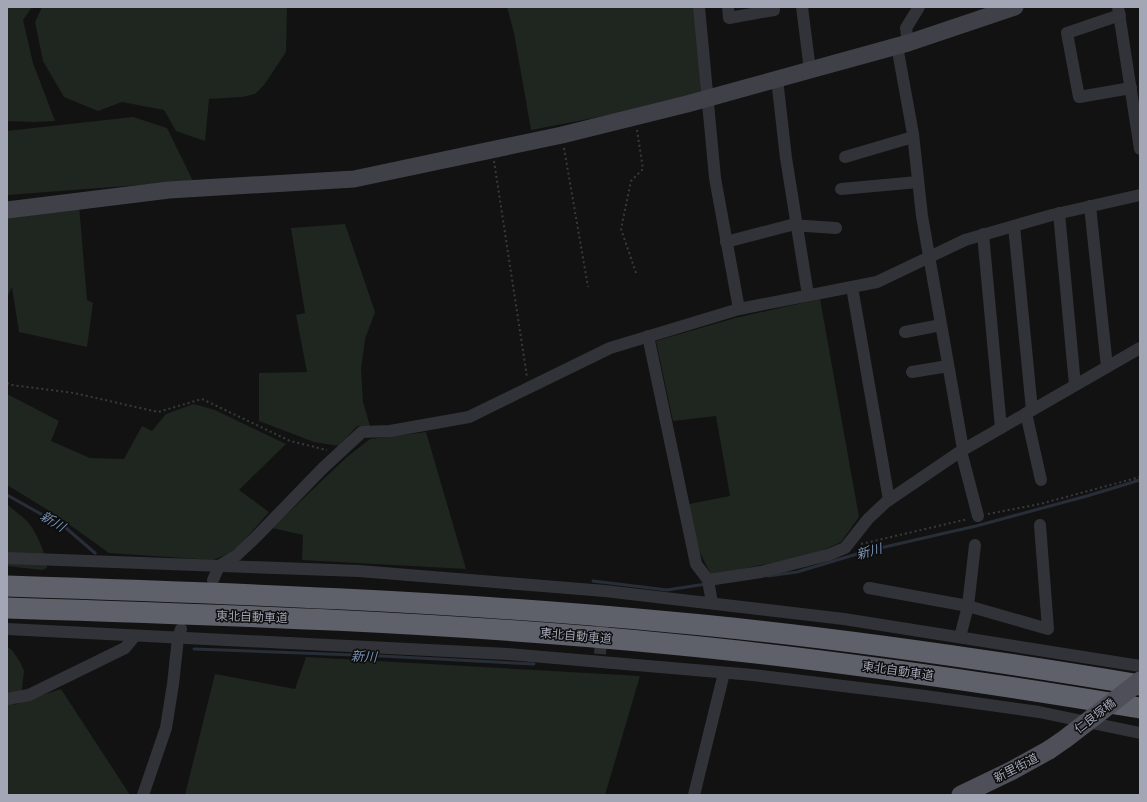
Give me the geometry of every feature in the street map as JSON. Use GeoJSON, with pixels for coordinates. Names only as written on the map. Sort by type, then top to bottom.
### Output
{"type":"FeatureCollection","features":[{"type":"Feature","properties":{"kind":"highway","name":"東北自動車道"},"geometry":{"type":"LineString","coordinates":[[7,586],[265,595],[410,602],[663,621],[786,634],[902,649],[1004,663],[1140,685]]}},
{"type":"Feature","properties":{"kind":"highway","name":"東北自動車道"},"geometry":{"type":"LineString","coordinates":[[7,608],[292,618],[555,634],[668,644],[900,670],[1140,708]]}},
{"type":"Feature","properties":{"kind":"main road","name":"仁良塚橋"},"geometry":{"type":"LineString","coordinates":[[1049,750],[1078,730],[1140,681]]}},
{"type":"Feature","properties":{"kind":"main road","name":"新里街道"},"geometry":{"type":"LineString","coordinates":[[961,795],[1012,771],[1049,750]]}},
{"type":"Feature","properties":{"kind":"street"},"geometry":{"type":"LineString","coordinates":[[699,7],[715,178],[739,309]]}},
{"type":"Feature","properties":{"kind":"street"},"geometry":{"type":"LineString","coordinates":[[728,7],[729,18],[774,10],[774,7]]}},
{"type":"Feature","properties":{"kind":"street"},"geometry":{"type":"LineString","coordinates":[[802,7],[810,70]]}},
{"type":"Feature","properties":{"kind":"street"},"geometry":{"type":"LineString","coordinates":[[919,7],[906,28],[902,44],[922,216],[962,450],[978,516]]}},
{"type":"Feature","properties":{"kind":"street"},"geometry":{"type":"LineString","coordinates":[[7,210],[169,190],[354,179],[562,135],[708,98],[902,44],[1015,7]]}},
{"type":"Feature","properties":{"kind":"street"},"geometry":{"type":"LineString","coordinates":[[1131,88],[1079,97],[1067,33],[1119,11],[1131,88],[1137,109],[1140,149]]}},
{"type":"Feature","properties":{"kind":"street"},"geometry":{"type":"LineString","coordinates":[[777,79],[786,158],[808,296]]}},
{"type":"Feature","properties":{"kind":"street"},"geometry":{"type":"LineString","coordinates":[[845,157],[913,137]]}},
{"type":"Feature","properties":{"kind":"street"},"geometry":{"type":"LineString","coordinates":[[842,189],[918,182]]}},
{"type":"Feature","properties":{"kind":"street"},"geometry":{"type":"LineString","coordinates":[[213,580],[219,566],[237,555],[323,468],[362,432],[390,431],[468,417],[610,348],[739,309],[877,282],[965,240],[983,234],[1060,213],[1140,195]]}},
{"type":"Feature","properties":{"kind":"street"},"geometry":{"type":"LineString","coordinates":[[1090,206],[1106,367]]}},
{"type":"Feature","properties":{"kind":"street"},"geometry":{"type":"LineString","coordinates":[[1060,213],[1075,385]]}},
{"type":"Feature","properties":{"kind":"street"},"geometry":{"type":"LineString","coordinates":[[726,242],[791,225],[836,228]]}},
{"type":"Feature","properties":{"kind":"street"},"geometry":{"type":"LineString","coordinates":[[1014,226],[1029,411],[1041,480]]}},
{"type":"Feature","properties":{"kind":"street"},"geometry":{"type":"LineString","coordinates":[[983,234],[1001,428]]}},
{"type":"Feature","properties":{"kind":"street"},"geometry":{"type":"LineString","coordinates":[[852,287],[889,500]]}},
{"type":"Feature","properties":{"kind":"street"},"geometry":{"type":"LineString","coordinates":[[905,332],[941,325]]}},
{"type":"Feature","properties":{"kind":"street"},"geometry":{"type":"LineString","coordinates":[[648,336],[696,564],[708,580],[711,598]]}},
{"type":"Feature","properties":{"kind":"street"},"geometry":{"type":"LineString","coordinates":[[708,580],[761,572],[828,555],[845,548],[868,519],[889,500],[962,450],[1140,348]]}},
{"type":"Feature","properties":{"kind":"street"},"geometry":{"type":"LineString","coordinates":[[912,372],[948,366]]}},
{"type":"Feature","properties":{"kind":"street"},"geometry":{"type":"LineString","coordinates":[[869,588],[968,606],[1048,629],[1040,525]]}},
{"type":"Feature","properties":{"kind":"street"},"geometry":{"type":"LineString","coordinates":[[960,637],[968,606],[975,545]]}},
{"type":"Feature","properties":{"kind":"street"},"geometry":{"type":"LineString","coordinates":[[7,558],[359,571],[604,597],[711,598],[1140,666]]}},
{"type":"Feature","properties":{"kind":"street"},"geometry":{"type":"LineString","coordinates":[[7,629],[135,636],[179,633],[508,654],[600,658],[925,696],[1031,711],[1140,733]]}},
{"type":"Feature","properties":{"kind":"street"},"geometry":{"type":"LineString","coordinates":[[143,795],[166,728],[179,633]]}},
{"type":"Feature","properties":{"kind":"street"},"geometry":{"type":"LineString","coordinates":[[7,699],[29,695],[125,648],[135,636]]}},
{"type":"Feature","properties":{"kind":"street"},"geometry":{"type":"LineString","coordinates":[[694,795],[724,673]]}},
{"type":"Feature","properties":{"kind":"path"},"geometry":{"type":"LineString","coordinates":[[634,117],[643,169],[631,181],[621,229],[636,273]]}},
{"type":"Feature","properties":{"kind":"path"},"geometry":{"type":"LineString","coordinates":[[562,135],[588,287]]}},
{"type":"Feature","properties":{"kind":"path"},"geometry":{"type":"LineString","coordinates":[[492,150],[528,388]]}},
{"type":"Feature","properties":{"kind":"path"},"geometry":{"type":"LineString","coordinates":[[7,383],[11,385],[74,393],[158,412],[202,399],[290,441],[340,453]]}},
{"type":"Feature","properties":{"kind":"path"},"geometry":{"type":"LineString","coordinates":[[845,548],[978,516],[1040,504],[1140,477]]}},
{"type":"Feature","properties":{"kind":"shaded area"},"geometry":{"type":"Polygon","coordinates":[[[7,7],[32,7],[23,20],[33,63],[55,121],[7,121],[7,7]]]}},
{"type":"Feature","properties":{"kind":"shaded area"},"geometry":{"type":"Polygon","coordinates":[[[42,7],[287,7],[286,52],[264,85],[255,94],[242,97],[209,99],[205,141],[176,131],[164,110],[122,102],[98,111],[64,97],[43,61],[35,22],[42,7]]]}},
{"type":"Feature","properties":{"kind":"shaded area"},"geometry":{"type":"Polygon","coordinates":[[[507,7],[695,7],[701,94],[636,110],[531,130],[514,33],[507,7]]]}},
{"type":"Feature","properties":{"kind":"shaded area"},"geometry":{"type":"Polygon","coordinates":[[[133,117],[167,128],[193,181],[7,195],[7,131],[133,117]]]}},
{"type":"Feature","properties":{"kind":"shaded area"},"geometry":{"type":"Polygon","coordinates":[[[79,205],[87,300],[93,303],[87,347],[19,332],[12,287],[7,297],[7,215],[79,205]]]}},
{"type":"Feature","properties":{"kind":"shaded area"},"geometry":{"type":"Polygon","coordinates":[[[345,224],[375,312],[365,339],[361,369],[363,402],[370,426],[357,426],[339,446],[314,442],[259,421],[259,373],[307,372],[296,315],[305,313],[291,228],[345,224]]]}},
{"type":"Feature","properties":{"kind":"shaded area"},"geometry":{"type":"Polygon","coordinates":[[[820,299],[859,517],[841,542],[813,555],[711,575],[692,536],[689,504],[730,496],[716,416],[673,421],[656,341],[735,318],[820,299]]]}},
{"type":"Feature","properties":{"kind":"shaded area"},"geometry":{"type":"Polygon","coordinates":[[[7,394],[59,421],[51,441],[90,458],[124,459],[142,426],[152,431],[166,414],[194,404],[215,410],[286,444],[239,490],[269,512],[241,544],[230,553],[213,560],[109,553],[56,515],[7,485],[7,394]]]}},
{"type":"Feature","properties":{"kind":"shaded area"},"geometry":{"type":"Polygon","coordinates":[[[426,432],[466,569],[302,560],[303,535],[272,528],[347,457],[370,439],[426,432]]]}},
{"type":"Feature","properties":{"kind":"shaded area"},"geometry":{"type":"Polygon","coordinates":[[[7,504],[27,521],[34,531],[43,550],[47,568],[42,570],[7,566],[7,504]]]}},
{"type":"Feature","properties":{"kind":"shaded area"},"geometry":{"type":"Polygon","coordinates":[[[7,647],[12,650],[24,671],[21,697],[13,705],[61,689],[130,795],[7,795],[7,647]]]}},
{"type":"Feature","properties":{"kind":"shaded area"},"geometry":{"type":"Polygon","coordinates":[[[306,657],[640,676],[605,795],[185,795],[215,674],[295,689],[306,657]]]}},
{"type":"Feature","properties":{"kind":"waterway","name":"新川"},"geometry":{"type":"LineString","coordinates":[[768,576],[797,572],[867,551],[976,526],[1140,480]]}},
{"type":"Feature","properties":{"kind":"waterway","name":"新川"},"geometry":{"type":"LineString","coordinates":[[7,495],[66,528],[95,553]]}},
{"type":"Feature","properties":{"kind":"waterway","name":"新川"},"geometry":{"type":"LineString","coordinates":[[593,581],[667,590],[706,584]]}},
{"type":"Feature","properties":{"kind":"waterway","name":"新川"},"geometry":{"type":"LineString","coordinates":[[194,649],[381,656],[534,664]]}},
{"type":"Feature","properties":{"kind":"tunnel"},"geometry":{"type":"LineString","coordinates":[[600,654],[604,603]]}}]}
